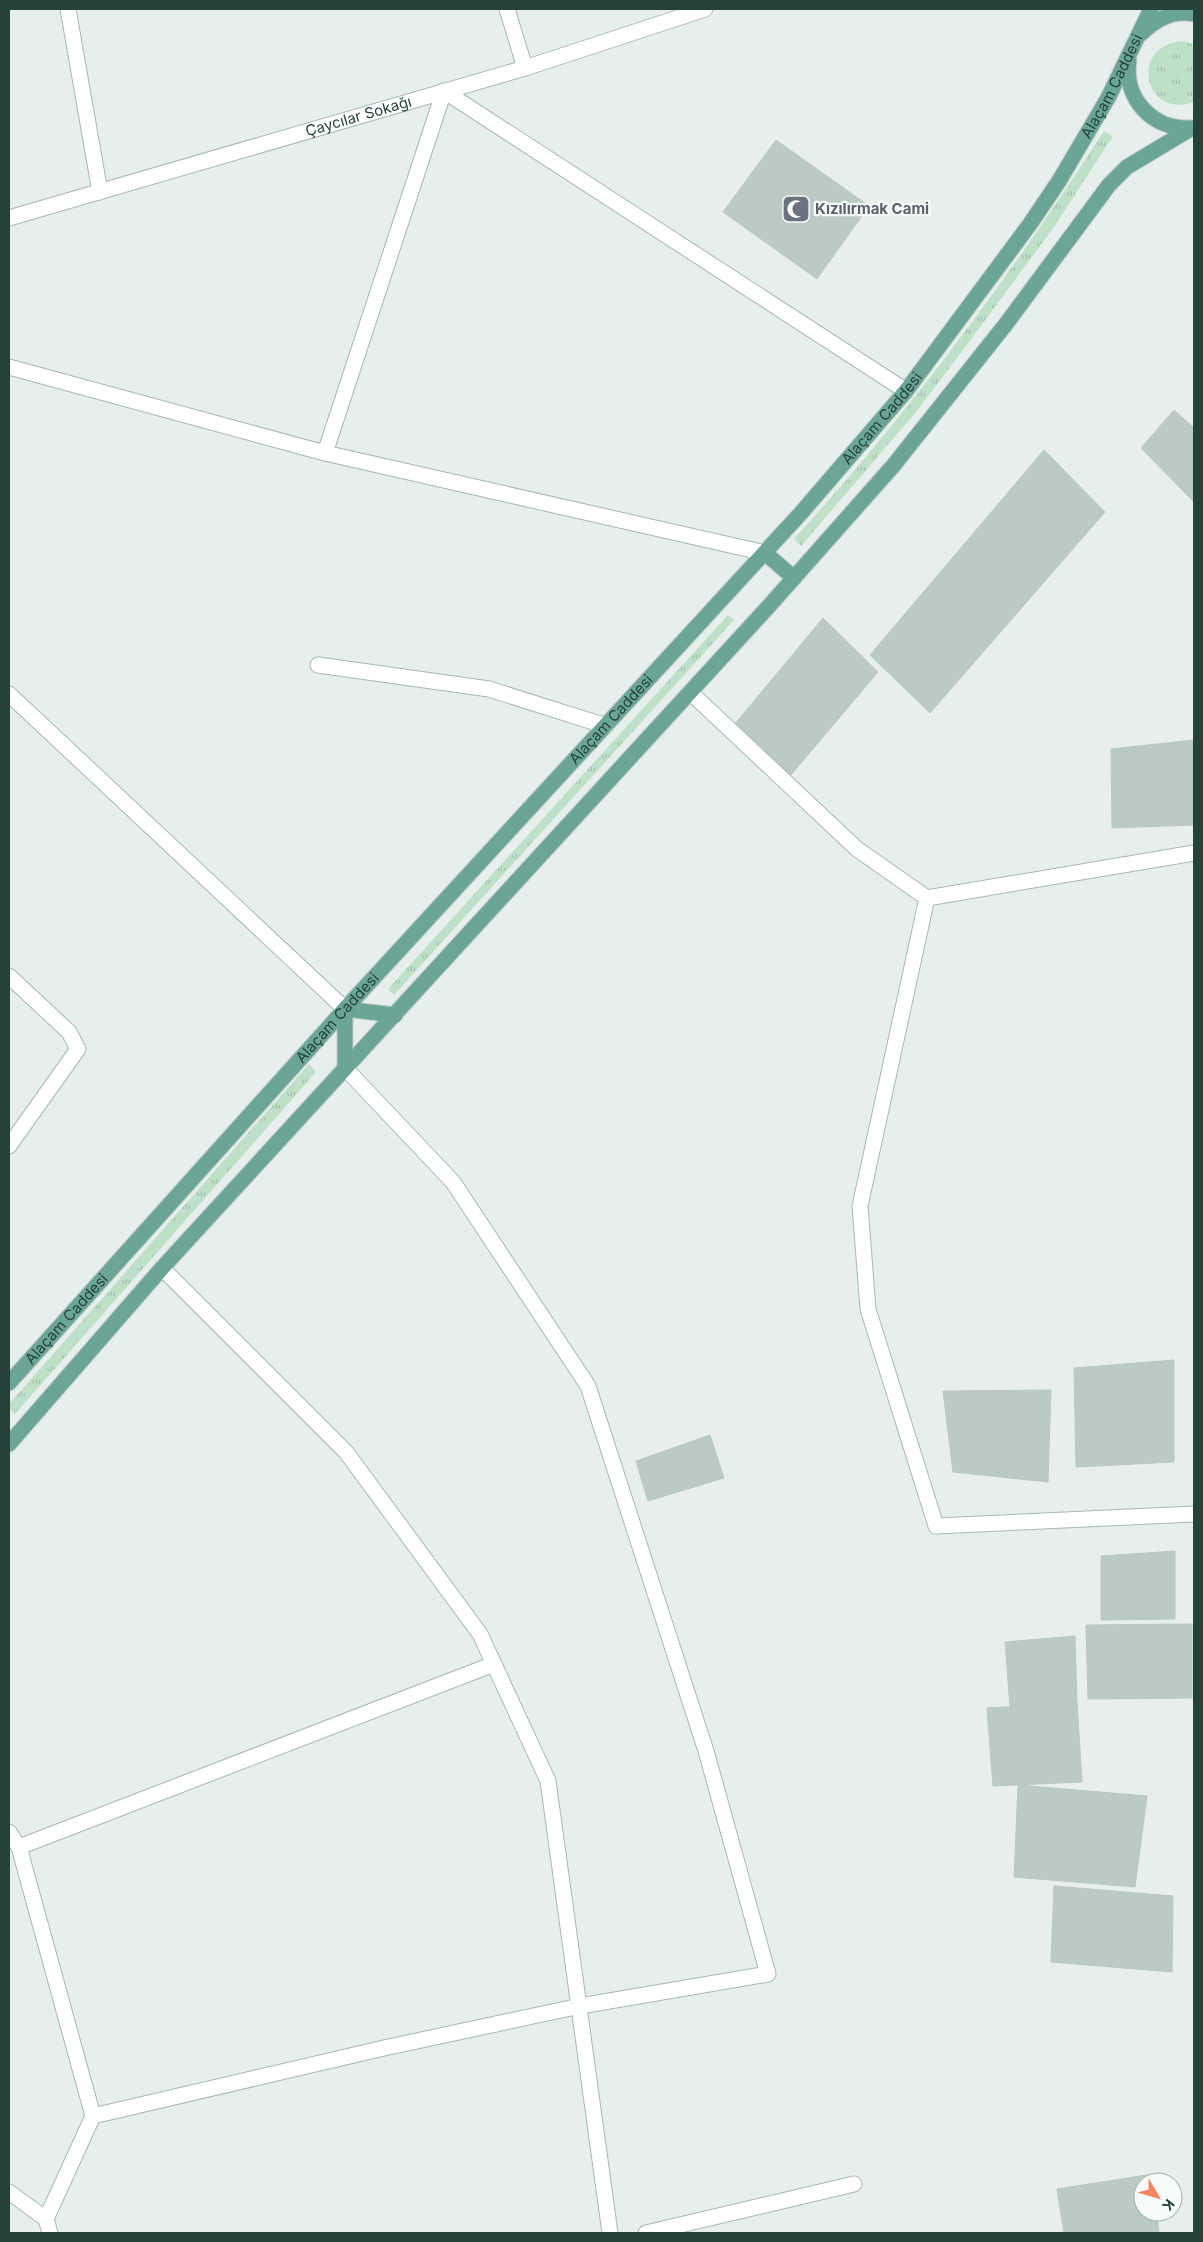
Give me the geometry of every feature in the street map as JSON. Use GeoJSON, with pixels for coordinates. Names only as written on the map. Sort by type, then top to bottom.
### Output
{"type":"FeatureCollection","features":[{"type":"Feature","properties":{"kind":"main road","name":"Alaçam Caddesi"},"geometry":{"type":"LineString","coordinates":[[9,1383],[346,1009],[766,552],[906,391],[1030,224],[1054,188],[1108,98],[1150,9]]}},
{"type":"Feature","properties":{"kind":"main road"},"geometry":{"type":"LineString","coordinates":[[1193,127],[1182,128],[1164,124],[1147,114],[1135,99],[1131,90],[1128,72],[1131,52],[1135,42],[1149,26],[1158,20],[1179,14],[1194,14]]}},
{"type":"Feature","properties":{"kind":"main road"},"geometry":{"type":"LineString","coordinates":[[9,1444],[162,1268],[794,578],[893,466],[942,407],[1006,324],[1108,185],[1127,167],[1153,149],[1193,127]]}},
{"type":"Feature","properties":{"kind":"main road"},"geometry":{"type":"LineString","coordinates":[[766,552],[794,578]]}},
{"type":"Feature","properties":{"kind":"main road"},"geometry":{"type":"LineString","coordinates":[[345,1068],[346,1009],[395,1015]]}},
{"type":"Feature","properties":{"kind":"street"},"geometry":{"type":"LineString","coordinates":[[68,9],[100,192]]}},
{"type":"Feature","properties":{"kind":"street"},"geometry":{"type":"LineString","coordinates":[[507,9],[525,68]]}},
{"type":"Feature","properties":{"kind":"street","name":"Çaycılar Sokağı"},"geometry":{"type":"LineString","coordinates":[[9,218],[525,68],[705,9]]}},
{"type":"Feature","properties":{"kind":"street"},"geometry":{"type":"LineString","coordinates":[[325,453],[444,91],[906,391]]}},
{"type":"Feature","properties":{"kind":"street"},"geometry":{"type":"LineString","coordinates":[[9,367],[325,453],[766,552]]}},
{"type":"Feature","properties":{"kind":"street"},"geometry":{"type":"LineString","coordinates":[[318,664],[490,689],[606,726]]}},
{"type":"Feature","properties":{"kind":"street"},"geometry":{"type":"LineString","coordinates":[[690,692],[857,850],[927,898],[1194,854]]}},
{"type":"Feature","properties":{"kind":"street"},"geometry":{"type":"LineString","coordinates":[[9,694],[346,1009]]}},
{"type":"Feature","properties":{"kind":"street"},"geometry":{"type":"LineString","coordinates":[[927,898],[860,1206],[868,1309],[936,1526],[1194,1514]]}},
{"type":"Feature","properties":{"kind":"street"},"geometry":{"type":"LineString","coordinates":[[9,976],[69,1032],[78,1049],[9,1146]]}},
{"type":"Feature","properties":{"kind":"street"},"geometry":{"type":"LineString","coordinates":[[93,2116],[384,2048],[580,2006],[768,1974],[706,1751],[588,1386],[454,1182],[345,1068]]}},
{"type":"Feature","properties":{"kind":"street"},"geometry":{"type":"LineString","coordinates":[[162,1268],[346,1452],[480,1634],[494,1664],[548,1782],[610,2233]]}},
{"type":"Feature","properties":{"kind":"street"},"geometry":{"type":"LineString","coordinates":[[19,1847],[494,1664]]}},
{"type":"Feature","properties":{"kind":"street"},"geometry":{"type":"LineString","coordinates":[[9,1832],[19,1847],[93,2116],[48,2226],[9,2192]]}},
{"type":"Feature","properties":{"kind":"street"},"geometry":{"type":"LineString","coordinates":[[646,2233],[854,2184]]}},
{"type":"Feature","properties":{"kind":"green space"},"geometry":{"type":"Polygon","coordinates":[[[1182,41],[1194,44],[1194,102],[1177,105],[1163,101],[1154,92],[1149,80],[1149,67],[1154,55],[1165,46],[1182,41]]]}},
{"type":"Feature","properties":{"kind":"green space"},"geometry":{"type":"Polygon","coordinates":[[[1104,131],[1113,136],[1054,227],[916,412],[801,546],[794,539],[878,442],[958,341],[1033,238],[1104,131]]]}},
{"type":"Feature","properties":{"kind":"green space"},"geometry":{"type":"Polygon","coordinates":[[[728,615],[734,620],[394,995],[388,989],[728,615]]]}},
{"type":"Feature","properties":{"kind":"green space"},"geometry":{"type":"Polygon","coordinates":[[[309,1064],[316,1072],[15,1414],[9,1408],[9,1404],[309,1064]]]}},
{"type":"Feature","properties":{"kind":"building","name":"Kızılırmak Cami"},"geometry":{"type":"Polygon","coordinates":[[[776,140],[869,206],[817,279],[723,212],[776,140]]]}},
{"type":"Feature","properties":{"kind":"building"},"geometry":{"type":"Polygon","coordinates":[[[1174,410],[1194,428],[1194,502],[1141,448],[1174,410]]]}},
{"type":"Feature","properties":{"kind":"building"},"geometry":{"type":"Polygon","coordinates":[[[1044,450],[1105,512],[930,713],[870,655],[1044,450]]]}},
{"type":"Feature","properties":{"kind":"building"},"geometry":{"type":"Polygon","coordinates":[[[823,618],[878,672],[790,776],[734,725],[823,618]]]}},
{"type":"Feature","properties":{"kind":"building"},"geometry":{"type":"Polygon","coordinates":[[[1194,740],[1194,825],[1112,828],[1111,749],[1194,740]]]}},
{"type":"Feature","properties":{"kind":"building"},"geometry":{"type":"Polygon","coordinates":[[[1174,1360],[1174,1462],[1076,1467],[1074,1368],[1174,1360]]]}},
{"type":"Feature","properties":{"kind":"building"},"geometry":{"type":"Polygon","coordinates":[[[1051,1390],[1048,1482],[953,1472],[943,1391],[1051,1390]]]}},
{"type":"Feature","properties":{"kind":"building"},"geometry":{"type":"Polygon","coordinates":[[[710,1435],[724,1478],[648,1501],[636,1461],[710,1435]]]}},
{"type":"Feature","properties":{"kind":"building"},"geometry":{"type":"Polygon","coordinates":[[[1175,1551],[1175,1619],[1101,1620],[1101,1556],[1175,1551]]]}},
{"type":"Feature","properties":{"kind":"building"},"geometry":{"type":"Polygon","coordinates":[[[1192,1624],[1192,1698],[1088,1699],[1086,1625],[1192,1624]]]}},
{"type":"Feature","properties":{"kind":"building"},"geometry":{"type":"Polygon","coordinates":[[[1075,1636],[1077,1703],[1010,1707],[1005,1642],[1075,1636]]]}},
{"type":"Feature","properties":{"kind":"building"},"geometry":{"type":"Polygon","coordinates":[[[1077,1703],[1082,1782],[993,1786],[987,1708],[1077,1703]]]}},
{"type":"Feature","properties":{"kind":"building"},"geometry":{"type":"Polygon","coordinates":[[[1018,1785],[1147,1796],[1135,1887],[1014,1877],[1018,1785]]]}},
{"type":"Feature","properties":{"kind":"building"},"geometry":{"type":"Polygon","coordinates":[[[1054,1886],[1173,1896],[1172,1972],[1051,1962],[1054,1886]]]}},
{"type":"Feature","properties":{"kind":"building"},"geometry":{"type":"Polygon","coordinates":[[[1133,2177],[1133,2222],[1158,2222],[1159,2233],[1064,2233],[1057,2189],[1133,2177]]]}},
{"type":"Feature","properties":{"kind":"place","name":"Kızılırmak Cami"},"geometry":{"type":"Point","coordinates":[796,209]}}]}
